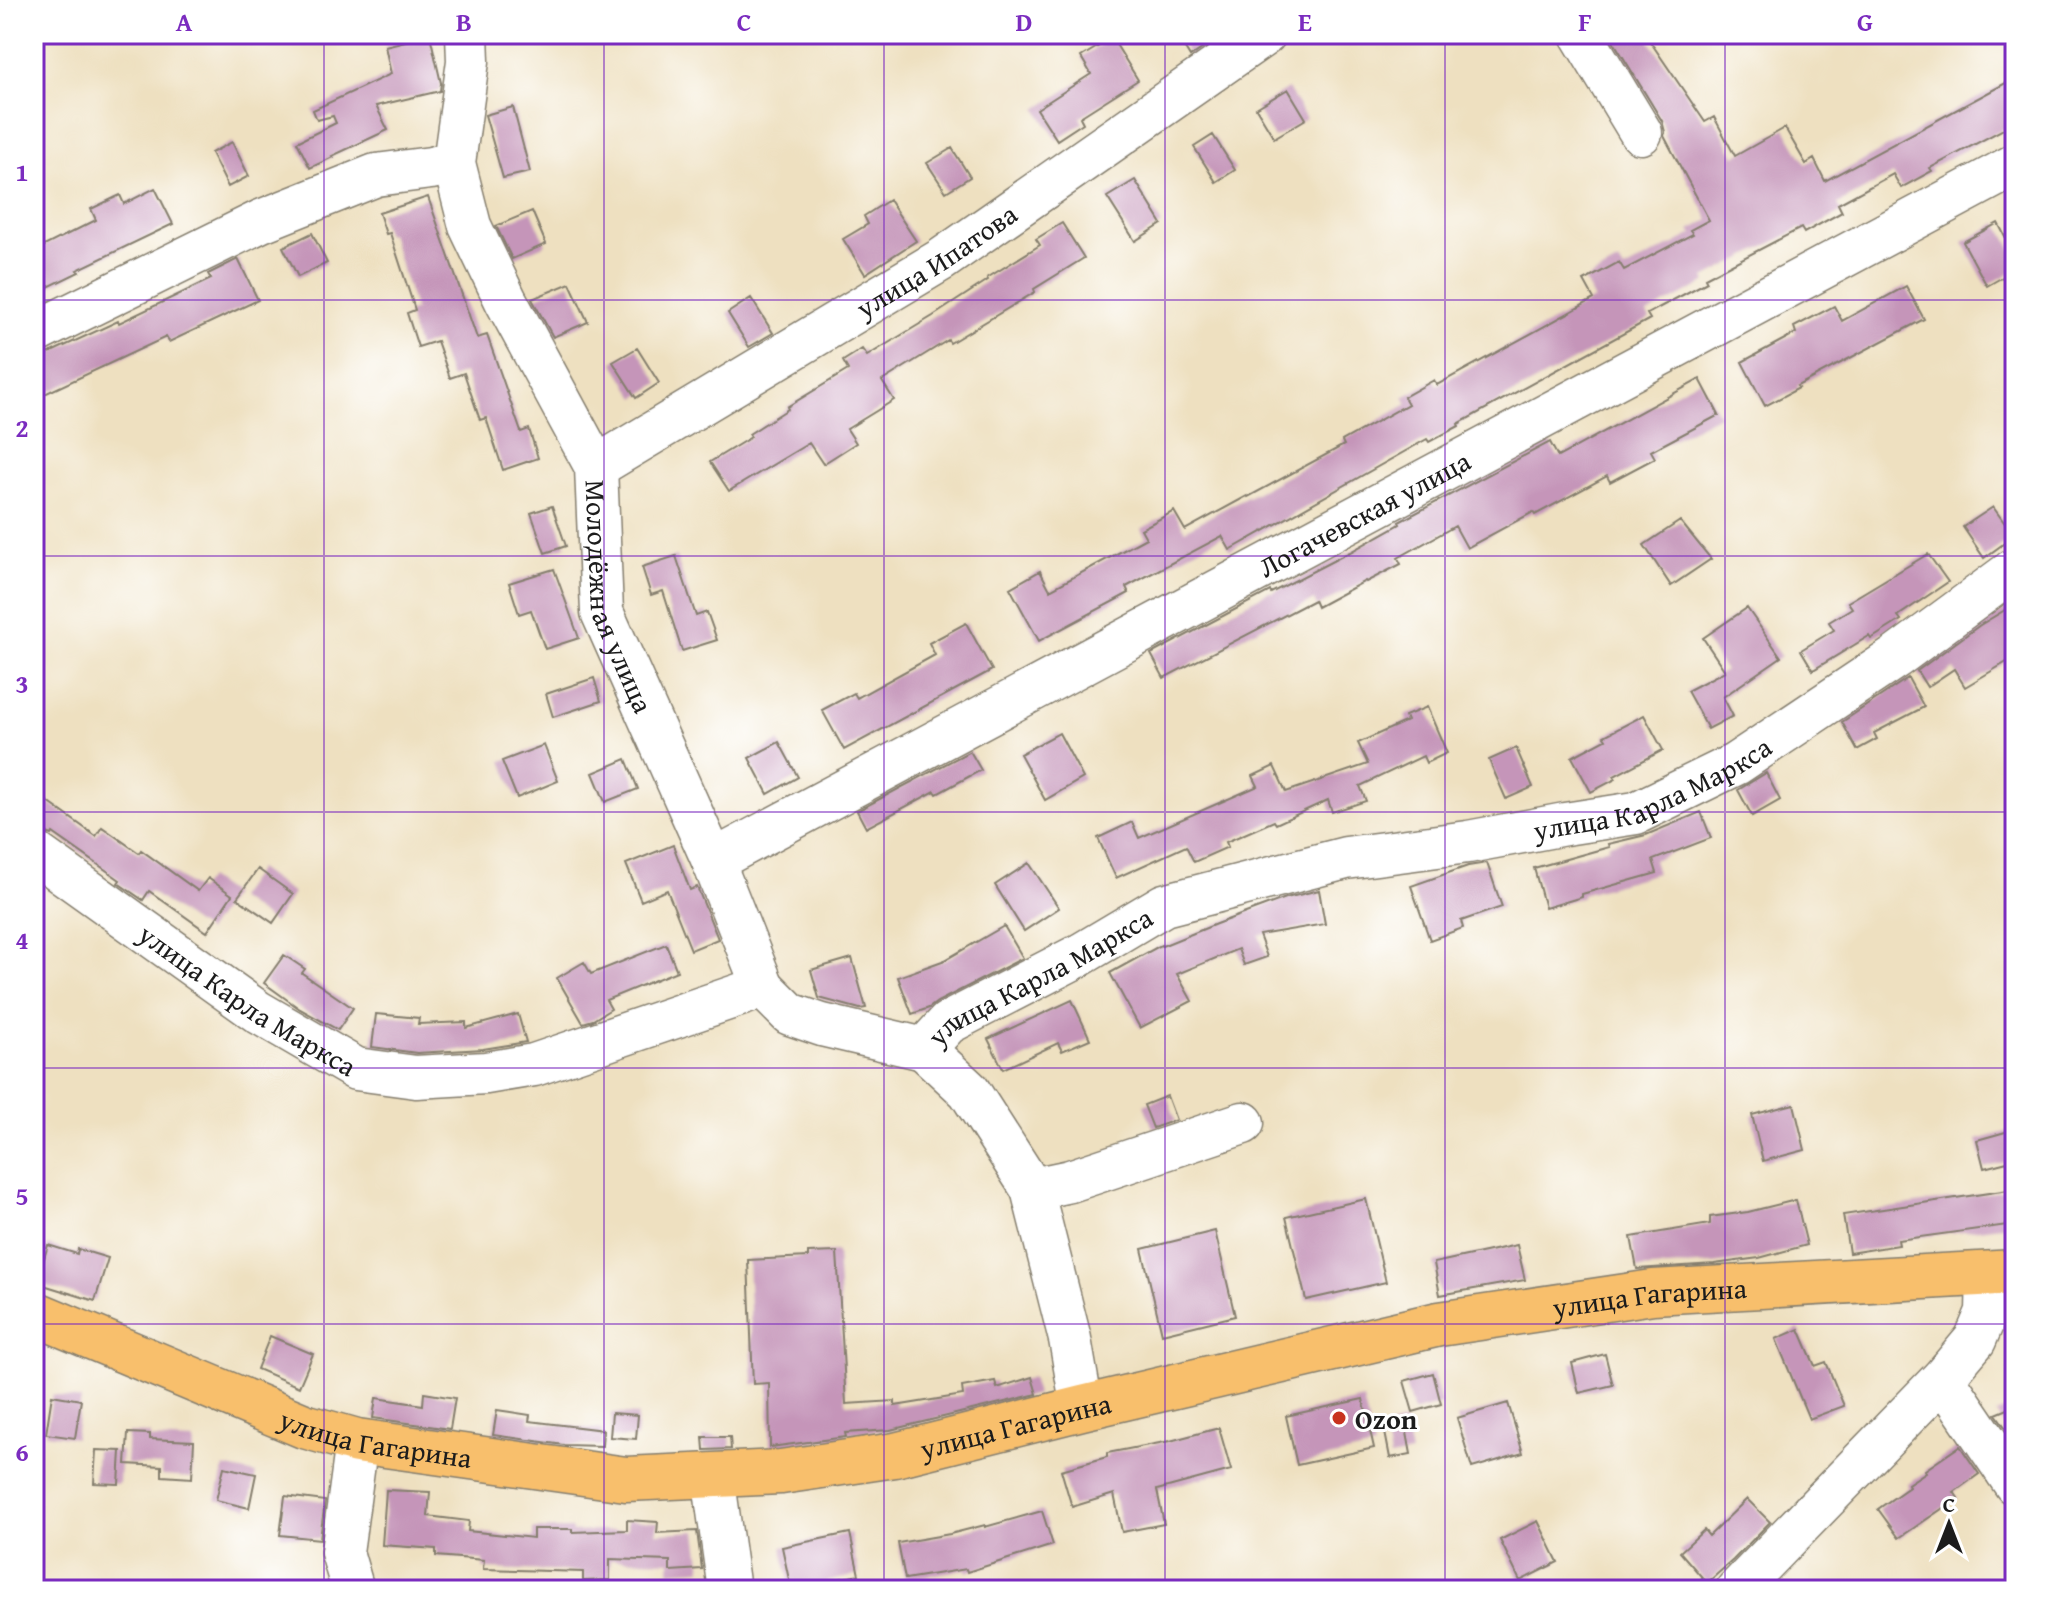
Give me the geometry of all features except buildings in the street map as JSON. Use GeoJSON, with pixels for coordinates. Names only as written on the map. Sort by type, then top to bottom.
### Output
{"type":"FeatureCollection","features":[{"type":"Feature","properties":{"kind":"main road","name":"улица Гагарина"},"geometry":{"type":"LineString","coordinates":[[34,1313],[304,1426],[357,1441],[626,1479],[781,1472],[895,1455],[1439,1324],[1653,1292],[2002,1274]]}},
{"type":"Feature","properties":{"kind":"street","name":"Молодёжная улица"},"geometry":{"type":"LineString","coordinates":[[467,34],[468,61],[454,163],[470,226],[506,301],[596,467],[602,612],[713,861],[763,987]]}},
{"type":"Feature","properties":{"kind":"street","name":"улица Ипатова"},"geometry":{"type":"LineString","coordinates":[[596,467],[941,260],[1265,34]]}},
{"type":"Feature","properties":{"kind":"street"},"geometry":{"type":"LineString","coordinates":[[1581,34],[1641,133]]}},
{"type":"Feature","properties":{"kind":"street"},"geometry":{"type":"LineString","coordinates":[[34,333],[261,221],[376,175],[454,163]]}},
{"type":"Feature","properties":{"kind":"street","name":"Логачевская улица"},"geometry":{"type":"LineString","coordinates":[[713,861],[2015,165]]}},
{"type":"Feature","properties":{"kind":"street","name":"улица Карла Маркса"},"geometry":{"type":"LineString","coordinates":[[34,852],[258,1012],[356,1069],[416,1077],[486,1073],[534,1065],[763,987],[790,1014],[822,1025],[924,1049],[948,1023],[1080,955],[1164,905],[1346,858],[1468,842],[1636,813],[1736,764],[1896,657],[2015,569]]}},
{"type":"Feature","properties":{"kind":"street"},"geometry":{"type":"LineString","coordinates":[[924,1049],[969,1091],[1032,1189],[1070,1339],[1082,1408]]}},
{"type":"Feature","properties":{"kind":"street"},"geometry":{"type":"LineString","coordinates":[[1032,1189],[1070,1181],[1243,1123]]}},
{"type":"Feature","properties":{"kind":"street"},"geometry":{"type":"LineString","coordinates":[[1737,1590],[1943,1378],[1975,1340],[2002,1274]]}},
{"type":"Feature","properties":{"kind":"street"},"geometry":{"type":"LineString","coordinates":[[1943,1378],[2015,1484]]}},
{"type":"Feature","properties":{"kind":"street"},"geometry":{"type":"LineString","coordinates":[[353,1590],[342,1552],[357,1441]]}},
{"type":"Feature","properties":{"kind":"street"},"geometry":{"type":"LineString","coordinates":[[713,1475],[729,1590]]}},
{"type":"Feature","properties":{"kind":"place","name":"Ozon"},"geometry":{"type":"Point","coordinates":[1339,1418]}}]}
